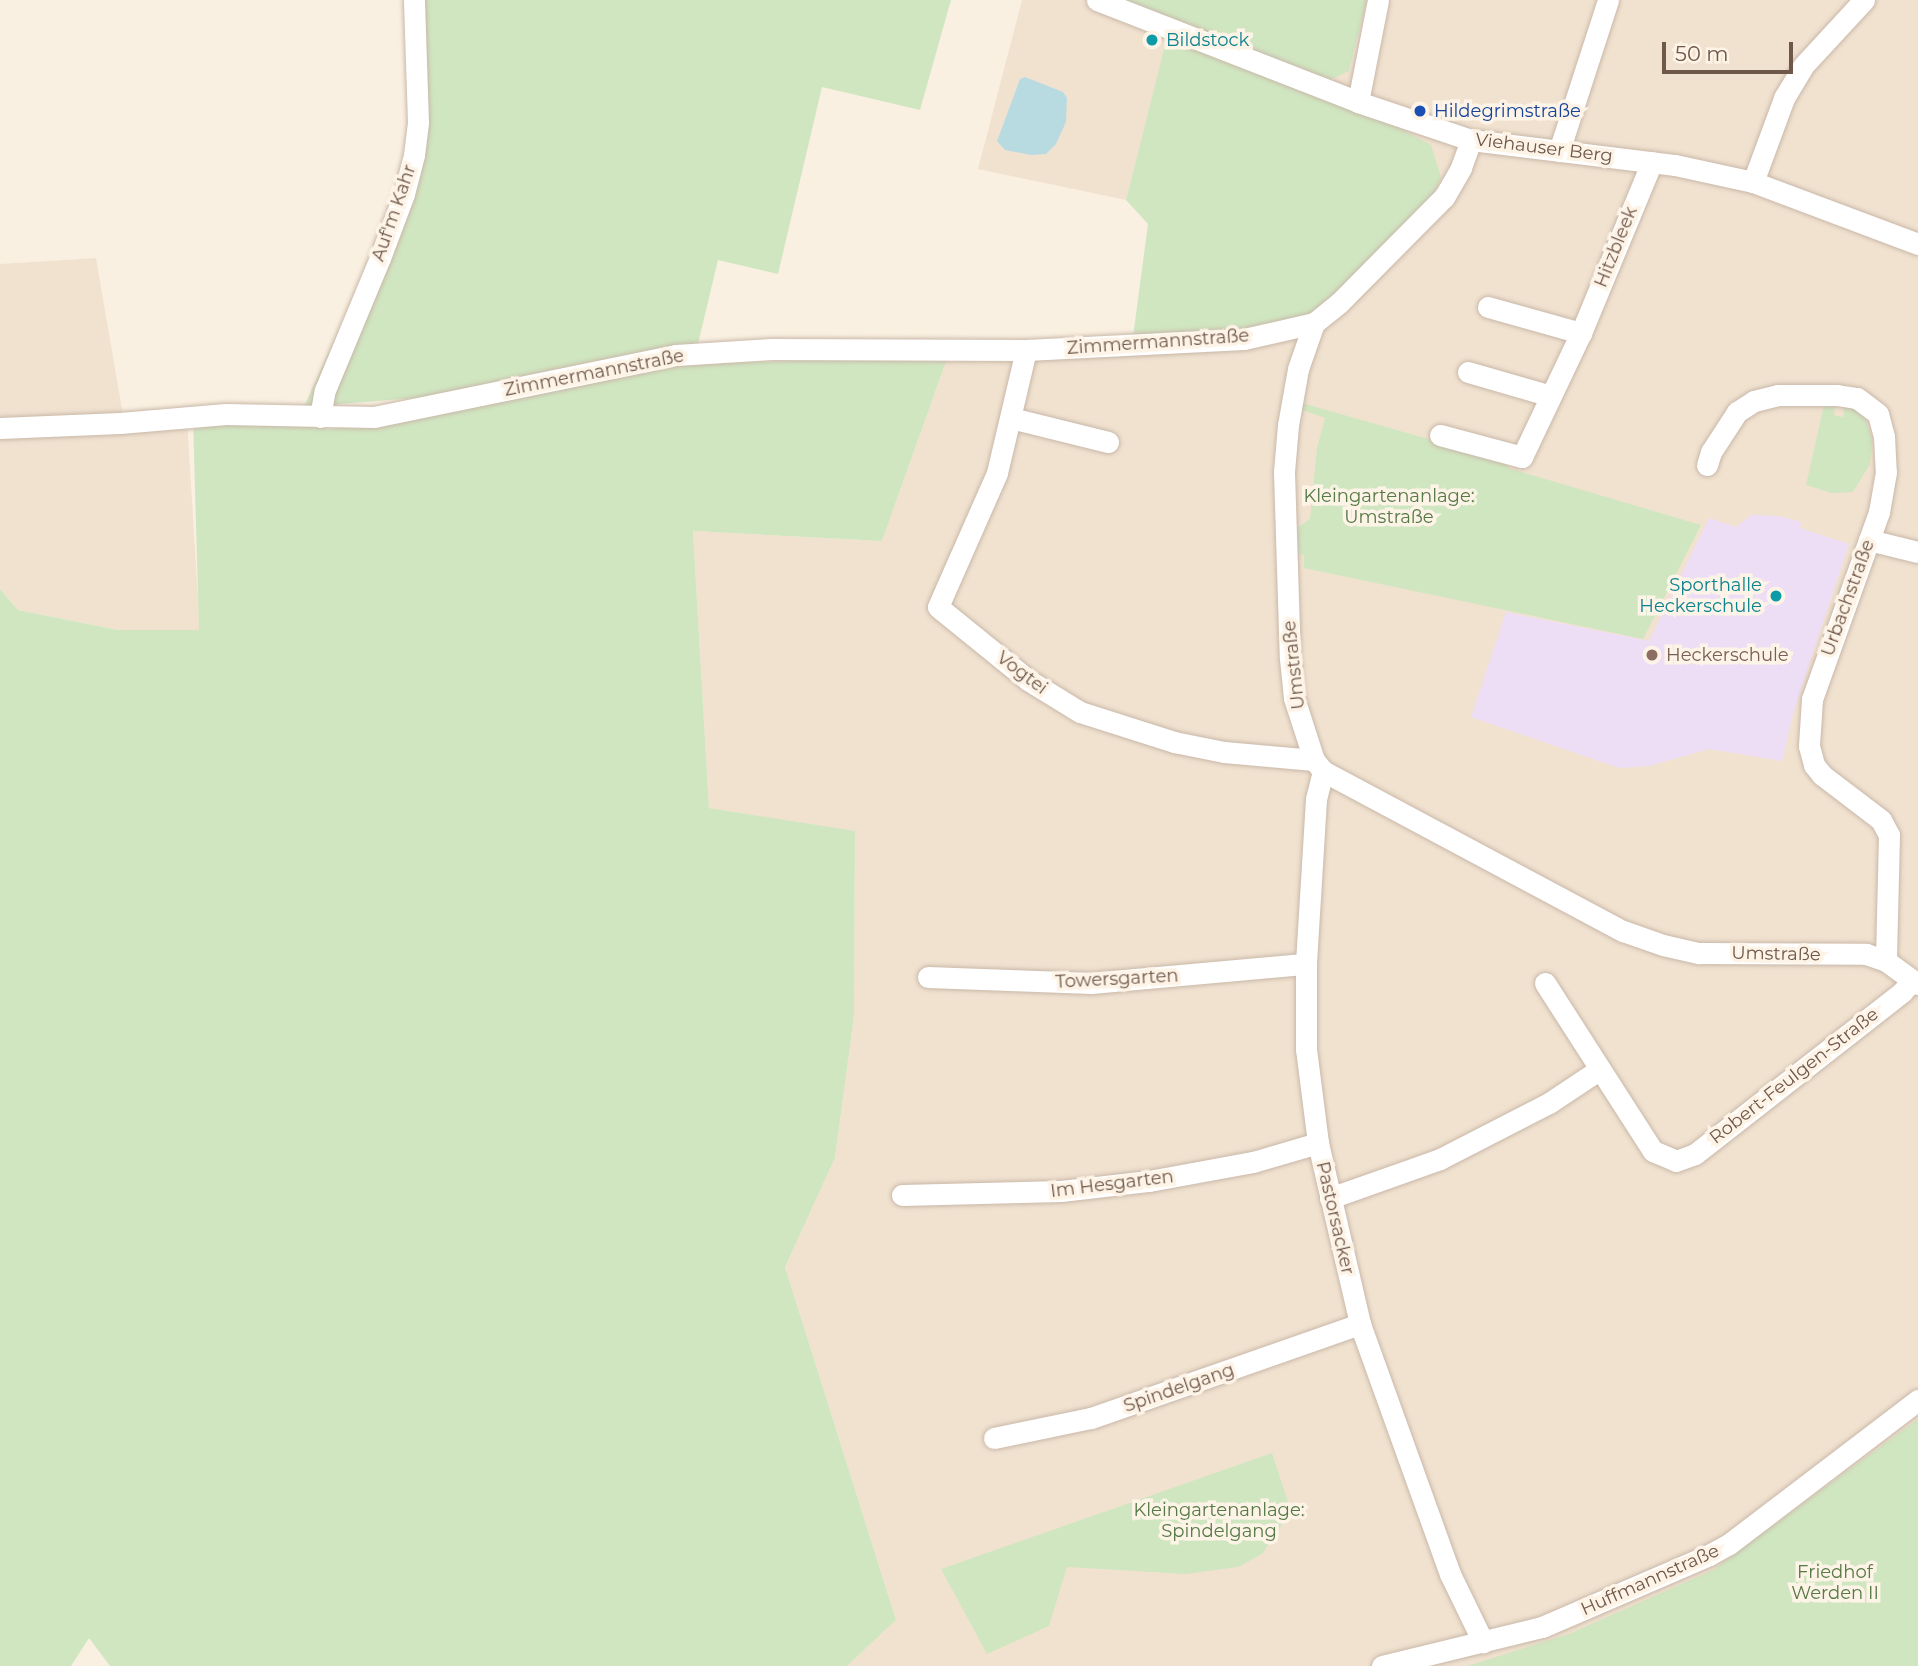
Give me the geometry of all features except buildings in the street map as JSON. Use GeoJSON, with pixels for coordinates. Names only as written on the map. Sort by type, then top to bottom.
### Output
{"type":"FeatureCollection","features":[{"type":"Feature","properties":{"kind":"street","name":"Auf'm Kahr"},"geometry":{"type":"LineString","coordinates":[[320,417],[325,390],[380,258],[404,194],[414,155],[418,122],[414,0]]}},
{"type":"Feature","properties":{"kind":"street","name":"Viehauser Berg"},"geometry":{"type":"LineString","coordinates":[[1097,0],[1138,7],[1357,102],[1471,140],[1652,162],[1753,182],[1918,244]]}},
{"type":"Feature","properties":{"kind":"street"},"geometry":{"type":"LineString","coordinates":[[1357,102],[1378,0]]}},
{"type":"Feature","properties":{"kind":"street"},"geometry":{"type":"LineString","coordinates":[[1559,151],[1608,0]]}},
{"type":"Feature","properties":{"kind":"street"},"geometry":{"type":"LineString","coordinates":[[1753,182],[1784,98],[1803,66],[1864,0]]}},
{"type":"Feature","properties":{"kind":"street"},"geometry":{"type":"LineString","coordinates":[[1314,323],[1339,303],[1444,197],[1461,168],[1471,140]]}},
{"type":"Feature","properties":{"kind":"street","name":"Hitzbleek"},"geometry":{"type":"LineString","coordinates":[[1440,435],[1522,457],[1581,333],[1652,162]]}},
{"type":"Feature","properties":{"kind":"street"},"geometry":{"type":"LineString","coordinates":[[1488,307],[1581,333]]}},
{"type":"Feature","properties":{"kind":"street","name":"Zimmermannstraße"},"geometry":{"type":"LineString","coordinates":[[0,428],[120,423],[226,414],[374,417],[676,355],[771,349],[1026,351],[1244,339],[1314,323]]}},
{"type":"Feature","properties":{"kind":"street","name":"Umstraße"},"geometry":{"type":"LineString","coordinates":[[1314,323],[1292,395],[1284,472],[1290,658],[1294,698],[1319,766],[1601,920],[1653,942],[1699,953],[1866,954],[1886,961],[1915,982]]}},
{"type":"Feature","properties":{"kind":"street","name":"Vogtei"},"geometry":{"type":"LineString","coordinates":[[1026,351],[997,473],[938,607],[1028,680],[1080,712],[1123,729],[1174,742],[1319,766]]}},
{"type":"Feature","properties":{"kind":"street"},"geometry":{"type":"LineString","coordinates":[[1468,372],[1551,396]]}},
{"type":"Feature","properties":{"kind":"street","name":"Urbachstraße"},"geometry":{"type":"LineString","coordinates":[[1707,465],[1711,452],[1737,412],[1754,401],[1778,394],[1817,393],[1857,398],[1878,414],[1884,437],[1886,472],[1879,512],[1812,699],[1809,746],[1814,765],[1822,775],[1881,820],[1889,835],[1886,961]]}},
{"type":"Feature","properties":{"kind":"street"},"geometry":{"type":"LineString","coordinates":[[1011,418],[1108,442]]}},
{"type":"Feature","properties":{"kind":"street"},"geometry":{"type":"LineString","coordinates":[[1869,540],[1918,552]]}},
{"type":"Feature","properties":{"kind":"street","name":"Pastorsacker"},"geometry":{"type":"LineString","coordinates":[[1319,766],[1306,964],[1306,1049],[1318,1143],[1360,1324],[1445,1562],[1483,1642]]}},
{"type":"Feature","properties":{"kind":"street","name":"Towersgarten"},"geometry":{"type":"LineString","coordinates":[[928,977],[1091,983],[1306,964]]}},
{"type":"Feature","properties":{"kind":"street","name":"Robert-Feulgen-Straße"},"geometry":{"type":"LineString","coordinates":[[1600,1069],[1653,1151],[1670,1160],[1682,1161],[1695,1154],[1915,982]]}},
{"type":"Feature","properties":{"kind":"street"},"geometry":{"type":"LineString","coordinates":[[1330,1198],[1440,1159],[1549,1103],[1600,1069],[1545,983]]}},
{"type":"Feature","properties":{"kind":"street","name":"Im Hesgarten"},"geometry":{"type":"LineString","coordinates":[[902,1195],[1061,1191],[1137,1182],[1253,1162],[1318,1143]]}},
{"type":"Feature","properties":{"kind":"street","name":"Spindelgang"},"geometry":{"type":"LineString","coordinates":[[994,1438],[1091,1418],[1360,1324]]}},
{"type":"Feature","properties":{"kind":"street","name":"Huffmannstraße"},"geometry":{"type":"LineString","coordinates":[[1382,1666],[1553,1622],[1709,1555],[1729,1544],[1918,1400]]}},
{"type":"Feature","properties":{"kind":"shaded area"},"geometry":{"type":"Polygon","coordinates":[[[1022,0],[1122,0],[1349,71],[1367,0],[1918,0],[1918,1666],[847,1666],[896,1620],[785,1267],[835,1158],[854,1016],[855,832],[709,808],[693,531],[882,541],[948,356],[1243,332],[1167,38],[1126,200],[978,169],[1022,0]]]}},
{"type":"Feature","properties":{"kind":"shaded area"},"geometry":{"type":"Polygon","coordinates":[[[96,258],[123,415],[187,419],[200,631],[118,630],[18,610],[0,589],[0,264],[96,258]]]}},
{"type":"Feature","properties":{"kind":"shaded area","name":"Heckerschule"},"geometry":{"type":"Polygon","coordinates":[[[1751,515],[1779,516],[1801,522],[1800,528],[1849,544],[1793,714],[1782,761],[1709,749],[1649,766],[1619,768],[1471,717],[1506,612],[1649,641],[1709,518],[1736,527],[1751,515]]]}},
{"type":"Feature","properties":{"kind":"green space"},"geometry":{"type":"Polygon","coordinates":[[[420,0],[951,0],[920,110],[822,87],[778,274],[718,260],[698,344],[428,397],[339,404],[301,413],[423,147],[420,0]]]}},
{"type":"Feature","properties":{"kind":"green space"},"geometry":{"type":"Polygon","coordinates":[[[1122,0],[1367,0],[1349,71],[1325,82],[1122,0]]]}},
{"type":"Feature","properties":{"kind":"green space"},"geometry":{"type":"Polygon","coordinates":[[[1167,37],[1384,120],[1431,145],[1441,177],[1432,198],[1314,315],[1243,332],[1133,337],[1148,224],[1126,200],[1167,37]]]}},
{"type":"Feature","properties":{"kind":"green space"},"geometry":{"type":"Polygon","coordinates":[[[948,356],[882,541],[693,531],[709,808],[855,831],[854,1016],[835,1158],[785,1267],[896,1620],[847,1666],[110,1666],[89,1638],[71,1666],[0,1666],[0,589],[18,610],[118,630],[199,630],[193,418],[225,418],[331,429],[652,365],[948,356]]]}},
{"type":"Feature","properties":{"kind":"green space","name":"Kleingartenanlage: Umstraße"},"geometry":{"type":"Polygon","coordinates":[[[1302,403],[1509,462],[1508,468],[1701,525],[1643,639],[1304,568],[1304,555],[1297,553],[1298,527],[1310,519],[1317,448],[1325,418],[1302,410],[1302,403]]]}},
{"type":"Feature","properties":{"kind":"green space"},"geometry":{"type":"Polygon","coordinates":[[[1824,405],[1835,406],[1834,415],[1843,417],[1844,407],[1856,409],[1866,420],[1872,440],[1870,464],[1853,492],[1832,493],[1806,485],[1824,405]]]}},
{"type":"Feature","properties":{"kind":"green space","name":"Friedhof Werden II"},"geometry":{"type":"Polygon","coordinates":[[[1918,1419],[1918,1666],[1467,1666],[1569,1634],[1713,1570],[1918,1419]]]}},
{"type":"Feature","properties":{"kind":"green space","name":"Kleingartenanlage: Spindelgang"},"geometry":{"type":"Polygon","coordinates":[[[1272,1453],[1291,1511],[1262,1554],[1238,1567],[1186,1574],[1067,1567],[1049,1626],[987,1654],[941,1569],[1272,1453]]]}},
{"type":"Feature","properties":{"kind":"water"},"geometry":{"type":"Polygon","coordinates":[[[1025,77],[1063,92],[1067,98],[1066,122],[1056,144],[1046,154],[1031,155],[1005,150],[997,141],[1020,79],[1025,77]]]}},
{"type":"Feature","properties":{"kind":"place","name":"Bildstock"},"geometry":{"type":"Point","coordinates":[1152,40]}},
{"type":"Feature","properties":{"kind":"place","name":"Hildegrimstraße"},"geometry":{"type":"Point","coordinates":[1420,111]}},
{"type":"Feature","properties":{"kind":"place","name":"Sporthalle Heckerschule"},"geometry":{"type":"Point","coordinates":[1776,596]}},
{"type":"Feature","properties":{"kind":"place","name":"Heckerschule"},"geometry":{"type":"Point","coordinates":[1652,655]}}]}
